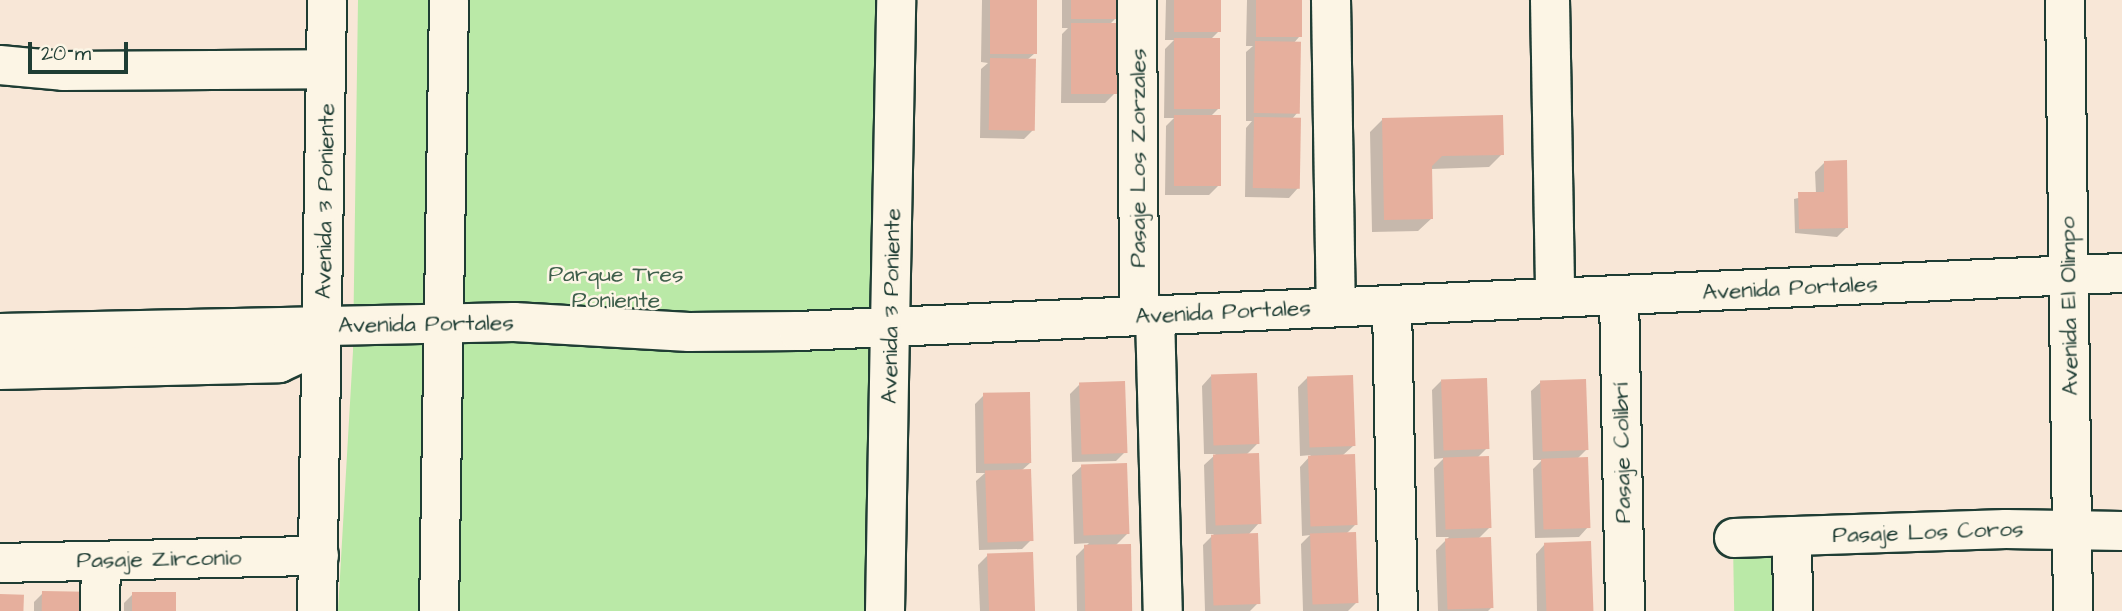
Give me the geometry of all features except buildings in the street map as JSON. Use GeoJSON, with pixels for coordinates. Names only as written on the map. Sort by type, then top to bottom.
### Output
{"type":"FeatureCollection","features":[{"type":"Feature","properties":{"kind":"main road","name":"Avenida 3 Poniente"},"geometry":{"type":"LineString","coordinates":[[317,611],[324,325],[327,0]]}},
{"type":"Feature","properties":{"kind":"main road"},"geometry":{"type":"LineString","coordinates":[[439,611],[446,324],[449,0]]}},
{"type":"Feature","properties":{"kind":"main road","name":"Avenida 3 Poniente"},"geometry":{"type":"LineString","coordinates":[[885,611],[896,0]]}},
{"type":"Feature","properties":{"kind":"main road","name":"Pasaje Los Zorzales"},"geometry":{"type":"LineString","coordinates":[[1137,0],[1147,315],[1163,611]]}},
{"type":"Feature","properties":{"kind":"main road"},"geometry":{"type":"LineString","coordinates":[[1331,0],[1336,307]]}},
{"type":"Feature","properties":{"kind":"main road"},"geometry":{"type":"LineString","coordinates":[[1550,0],[1555,298]]}},
{"type":"Feature","properties":{"kind":"main road","name":"Avenida El Olimpo"},"geometry":{"type":"LineString","coordinates":[[2065,0],[2073,611]]}},
{"type":"Feature","properties":{"kind":"main road"},"geometry":{"type":"LineString","coordinates":[[0,65],[63,71],[327,69]]}},
{"type":"Feature","properties":{"kind":"main road","name":"Avenida Portales"},"geometry":{"type":"LineString","coordinates":[[0,333],[514,322],[689,332],[890,326],[2122,273]]}},
{"type":"Feature","properties":{"kind":"main road","name":"Pasaje Colibrí"},"geometry":{"type":"LineString","coordinates":[[1619,295],[1625,611]]}},
{"type":"Feature","properties":{"kind":"main road"},"geometry":{"type":"LineString","coordinates":[[1391,305],[1398,611]]}},
{"type":"Feature","properties":{"kind":"main road","name":"Avenida Portales"},"geometry":{"type":"LineString","coordinates":[[0,370],[267,365],[305,351],[324,325]]}},
{"type":"Feature","properties":{"kind":"main road","name":"Pasaje Los Coros"},"geometry":{"type":"LineString","coordinates":[[1734,538],[2122,531]]}},
{"type":"Feature","properties":{"kind":"main road"},"geometry":{"type":"LineString","coordinates":[[1791,536],[1793,611]]}},
{"type":"Feature","properties":{"kind":"main road","name":"Pasaje Zirconio"},"geometry":{"type":"LineString","coordinates":[[0,563],[318,556]]}},
{"type":"Feature","properties":{"kind":"main road"},"geometry":{"type":"LineString","coordinates":[[100,611],[101,561]]}},
{"type":"Feature","properties":{"kind":"green space","name":"Parque Tres Poniente"},"geometry":{"type":"Polygon","coordinates":[[[358,0],[882,0],[871,611],[338,611],[353,351],[358,0]]]}},
{"type":"Feature","properties":{"kind":"green space"},"geometry":{"type":"Polygon","coordinates":[[[1785,543],[1786,611],[1734,611],[1733,544],[1785,543]]]}}]}
